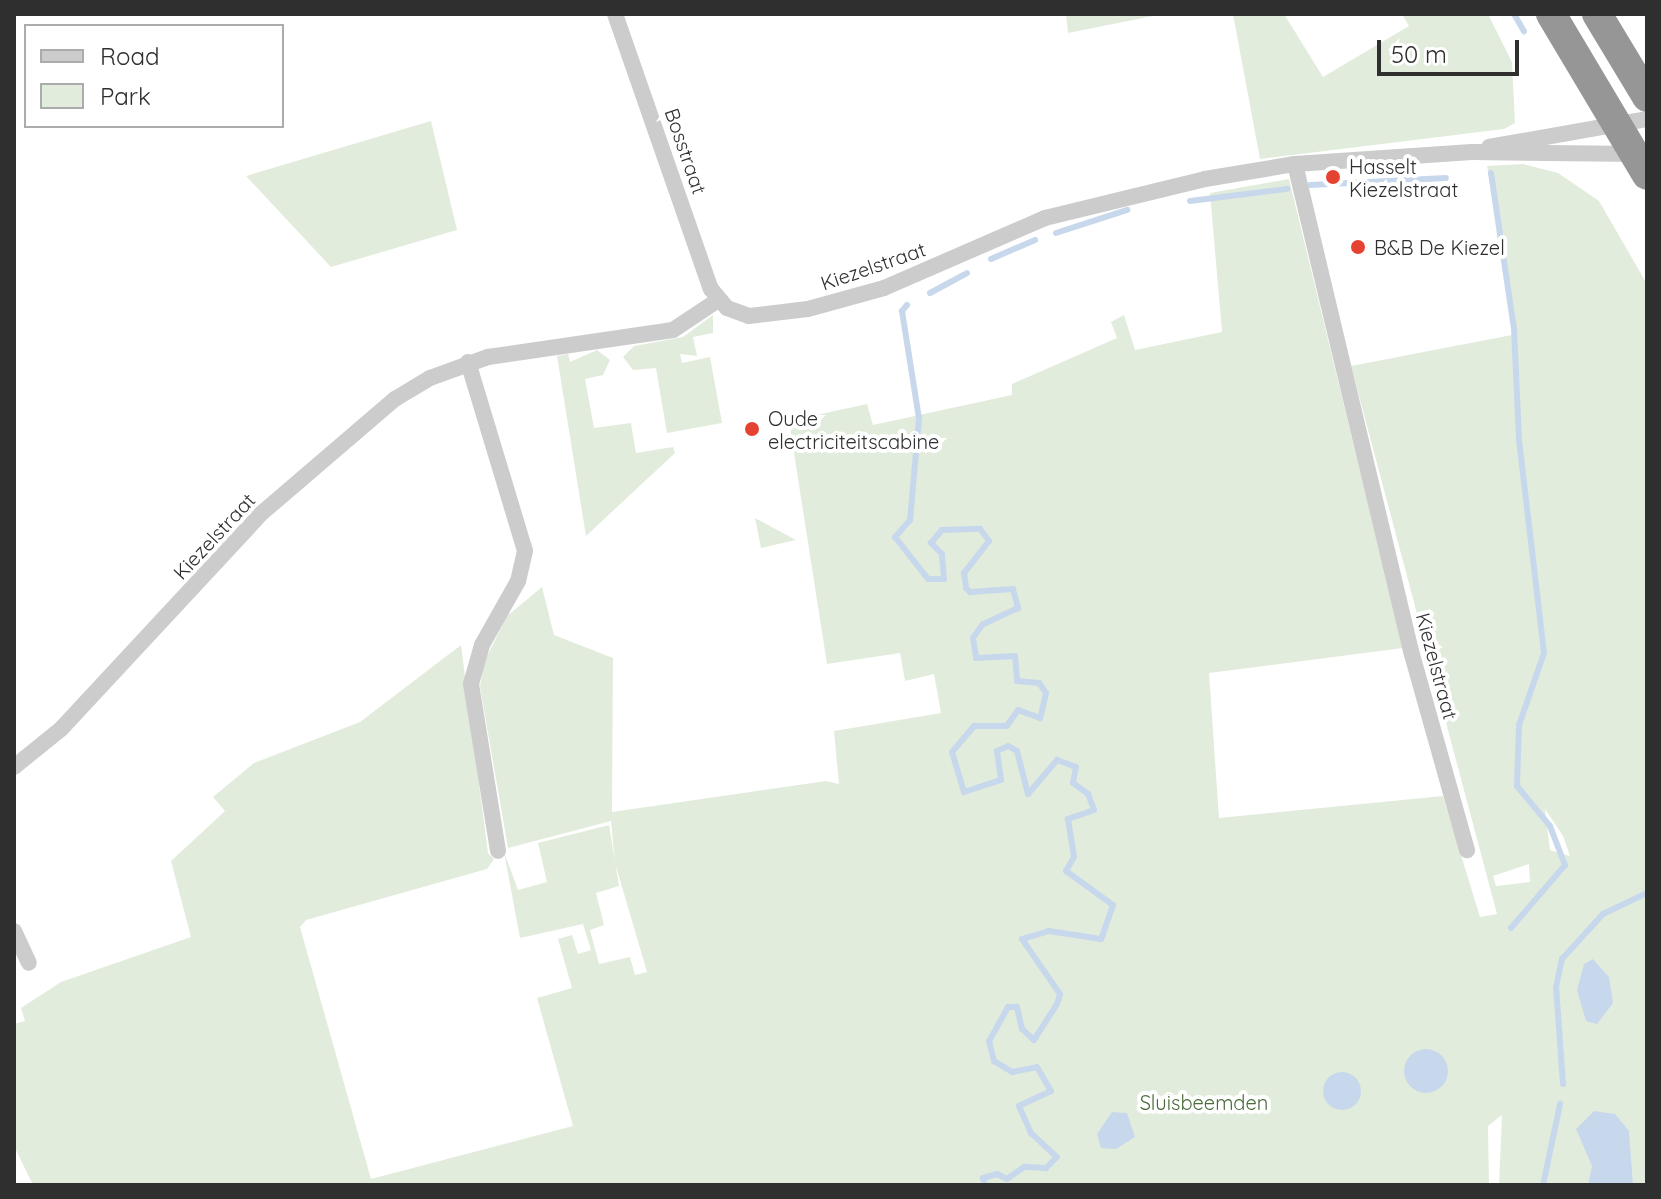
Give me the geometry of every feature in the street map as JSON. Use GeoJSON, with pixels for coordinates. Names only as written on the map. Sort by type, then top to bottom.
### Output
{"type":"FeatureCollection","features":[{"type":"Feature","properties":{"kind":"highway"},"geometry":{"type":"LineString","coordinates":[[1551,14],[1633,122],[1643,161]]}},
{"type":"Feature","properties":{"kind":"highway"},"geometry":{"type":"LineString","coordinates":[[1597,14],[1647,97]]}},
{"type":"Feature","properties":{"kind":"street","name":"Bosstraat"},"geometry":{"type":"LineString","coordinates":[[615,14],[718,300]]}},
{"type":"Feature","properties":{"kind":"street","name":"Kiezelstraat"},"geometry":{"type":"LineString","coordinates":[[14,767],[61,729],[263,512],[320,459],[395,399],[468,362],[673,330],[718,300],[749,316],[808,309],[884,288],[1057,214],[1295,164],[1472,152],[1633,122]]}},
{"type":"Feature","properties":{"kind":"street","name":"Kiezelstraat"},"geometry":{"type":"LineString","coordinates":[[1472,152],[1643,161]]}},
{"type":"Feature","properties":{"kind":"street","name":"Kiezelstraat"},"geometry":{"type":"LineString","coordinates":[[1295,164],[1411,651],[1467,850]]}},
{"type":"Feature","properties":{"kind":"street"},"geometry":{"type":"LineString","coordinates":[[468,362],[525,551],[518,581],[482,645],[471,684],[498,851]]}},
{"type":"Feature","properties":{"kind":"street"},"geometry":{"type":"LineString","coordinates":[[14,931],[29,963]]}},
{"type":"Feature","properties":{"kind":"green space"},"geometry":{"type":"Polygon","coordinates":[[[1066,14],[1163,14],[1068,33],[1066,14]]]}},
{"type":"Feature","properties":{"kind":"green space"},"geometry":{"type":"Polygon","coordinates":[[[1233,14],[1284,14],[1323,77],[1409,26],[1402,14],[1488,14],[1512,62],[1515,123],[1504,129],[1260,159],[1233,14]]]}},
{"type":"Feature","properties":{"kind":"green space"},"geometry":{"type":"Polygon","coordinates":[[[431,121],[457,230],[331,267],[246,176],[431,121]]]}},
{"type":"Feature","properties":{"kind":"green space","name":"Sluisbeemden"},"geometry":{"type":"Polygon","coordinates":[[[1523,164],[1558,173],[1599,201],[1647,284],[1647,1185],[1499,1185],[1502,1115],[1488,1126],[1489,1185],[33,1185],[14,1146],[14,1024],[25,1021],[21,1008],[61,982],[191,937],[171,861],[225,811],[213,797],[254,763],[360,722],[461,645],[488,853],[494,859],[487,869],[306,920],[300,927],[371,1179],[573,1126],[537,998],[572,988],[558,939],[572,935],[578,954],[591,950],[583,924],[520,938],[504,852],[518,890],[547,882],[538,843],[609,825],[615,860],[611,821],[508,848],[480,687],[484,662],[507,616],[542,587],[554,635],[613,658],[612,812],[826,781],[839,784],[834,731],[941,713],[934,674],[905,681],[900,653],[827,664],[789,421],[867,404],[873,425],[1012,395],[1012,384],[1117,338],[1111,322],[1124,315],[1135,350],[1222,332],[1210,193],[1289,179],[1403,648],[1209,673],[1219,818],[1443,796],[1480,917],[1497,914],[1351,366],[1517,334],[1487,166],[1523,164]],[[1545,809],[1550,850],[1570,856],[1563,836],[1545,809]],[[1529,864],[1493,876],[1496,886],[1530,882],[1529,864]],[[616,865],[619,886],[596,893],[604,925],[590,930],[599,964],[630,957],[635,975],[647,972],[616,865]]]}},
{"type":"Feature","properties":{"kind":"green space"},"geometry":{"type":"Polygon","coordinates":[[[713,315],[713,333],[693,337],[697,356],[680,354],[682,363],[710,357],[722,423],[667,433],[656,368],[633,370],[623,357],[634,346],[683,337],[713,315]]]}},
{"type":"Feature","properties":{"kind":"green space"},"geometry":{"type":"Polygon","coordinates":[[[597,350],[610,360],[603,375],[585,379],[594,428],[631,423],[636,453],[673,447],[675,453],[586,536],[557,356],[568,354],[570,362],[597,350]]]}},
{"type":"Feature","properties":{"kind":"green space"},"geometry":{"type":"Polygon","coordinates":[[[755,518],[796,540],[761,548],[755,518]]]}},
{"type":"Feature","properties":{"kind":"water"},"geometry":{"type":"Polygon","coordinates":[[[1593,959],[1609,977],[1613,1003],[1597,1024],[1586,1021],[1577,990],[1584,964],[1593,959]]]}},
{"type":"Feature","properties":{"kind":"water"},"geometry":{"type":"Polygon","coordinates":[[[1426,1049],[1441,1056],[1448,1071],[1441,1086],[1426,1093],[1411,1086],[1404,1071],[1411,1056],[1426,1049]]]}},
{"type":"Feature","properties":{"kind":"water"},"geometry":{"type":"Polygon","coordinates":[[[1342,1072],[1356,1077],[1361,1091],[1356,1105],[1342,1110],[1328,1105],[1323,1091],[1328,1077],[1342,1072]]]}},
{"type":"Feature","properties":{"kind":"water"},"geometry":{"type":"Polygon","coordinates":[[[1594,1111],[1615,1114],[1629,1131],[1633,1185],[1588,1185],[1592,1166],[1576,1129],[1594,1111]]]}},
{"type":"Feature","properties":{"kind":"water"},"geometry":{"type":"Polygon","coordinates":[[[1112,1112],[1127,1113],[1135,1137],[1116,1149],[1101,1148],[1097,1134],[1112,1112]]]}},
{"type":"Feature","properties":{"kind":"waterway"},"geometry":{"type":"LineString","coordinates":[[1514,14],[1524,31]]}},
{"type":"Feature","properties":{"kind":"waterway"},"geometry":{"type":"LineString","coordinates":[[1491,173],[1514,329],[1519,440],[1544,653],[1519,725],[1517,786],[1550,826],[1565,865],[1511,928]]}},
{"type":"Feature","properties":{"kind":"waterway"},"geometry":{"type":"LineString","coordinates":[[1310,185],[1446,178]]}},
{"type":"Feature","properties":{"kind":"waterway"},"geometry":{"type":"LineString","coordinates":[[1190,201],[1287,189]]}},
{"type":"Feature","properties":{"kind":"waterway"},"geometry":{"type":"LineString","coordinates":[[1056,233],[1127,210]]}},
{"type":"Feature","properties":{"kind":"waterway"},"geometry":{"type":"LineString","coordinates":[[991,259],[1035,240]]}},
{"type":"Feature","properties":{"kind":"waterway"},"geometry":{"type":"LineString","coordinates":[[930,293],[967,273]]}},
{"type":"Feature","properties":{"kind":"waterway"},"geometry":{"type":"LineString","coordinates":[[907,305],[902,311],[919,418],[910,520],[895,537],[928,579],[944,579],[942,554],[931,543],[942,530],[980,529],[989,541],[964,573],[966,588],[970,592],[1013,589],[1018,608],[983,624],[973,638],[976,658],[1015,656],[1017,681],[1039,683],[1046,693],[1040,718],[1018,710],[1007,726],[974,726],[952,752],[964,792],[1001,780],[997,751],[1008,746],[1017,751],[1028,794],[1057,760],[1076,767],[1073,783],[1088,794],[1094,810],[1068,819],[1074,857],[1066,871],[1113,905],[1101,939],[1049,931],[1022,939],[1060,994],[1057,1004],[1034,1040],[1022,1029],[1017,1007],[1008,1007],[989,1041],[994,1061],[1012,1072],[1037,1067],[1051,1091],[1019,1106],[1031,1133],[1057,1157],[1046,1168],[1024,1167],[1007,1179],[997,1174],[983,1178],[985,1185]]}},
{"type":"Feature","properties":{"kind":"waterway"},"geometry":{"type":"LineString","coordinates":[[1563,1084],[1556,987],[1562,959],[1603,914],[1647,893]]}},
{"type":"Feature","properties":{"kind":"waterway"},"geometry":{"type":"LineString","coordinates":[[1543,1185],[1560,1104]]}},
{"type":"Feature","properties":{"kind":"place","name":"Hasselt Kiezelstraat"},"geometry":{"type":"Point","coordinates":[1333,177]}},
{"type":"Feature","properties":{"kind":"place","name":"B&B De Kiezel"},"geometry":{"type":"Point","coordinates":[1358,247]}},
{"type":"Feature","properties":{"kind":"place","name":"Oude electriciteitscabine"},"geometry":{"type":"Point","coordinates":[752,429]}}]}
